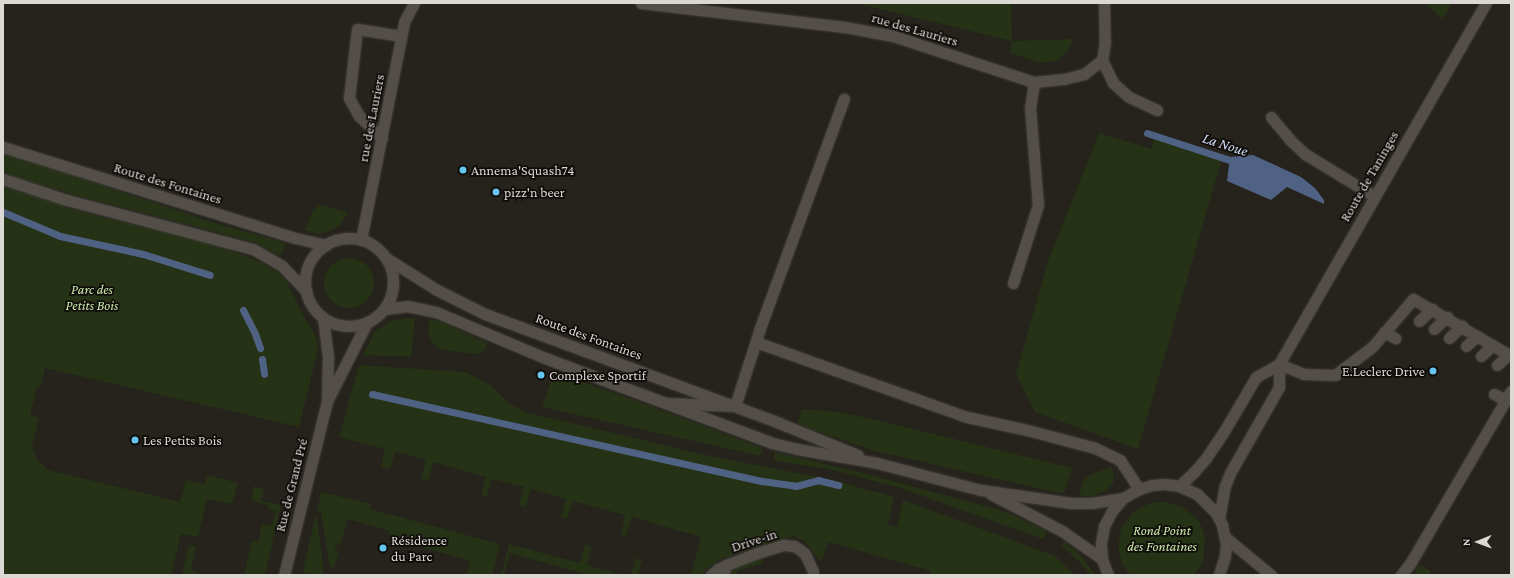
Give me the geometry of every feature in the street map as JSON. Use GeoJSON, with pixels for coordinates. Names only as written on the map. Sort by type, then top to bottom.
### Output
{"type":"FeatureCollection","features":[{"type":"Feature","properties":{"kind":"street","name":"rue des Lauriers"},"geometry":{"type":"LineString","coordinates":[[361,240],[404,22],[414,3]]}},
{"type":"Feature","properties":{"kind":"street","name":"rue des Lauriers"},"geometry":{"type":"LineString","coordinates":[[641,3],[845,27],[893,36],[1034,82]]}},
{"type":"Feature","properties":{"kind":"street"},"geometry":{"type":"LineString","coordinates":[[1104,3],[1105,42],[1102,60],[1113,83],[1129,97],[1157,110]]}},
{"type":"Feature","properties":{"kind":"street","name":"Route de Taninges"},"geometry":{"type":"LineString","coordinates":[[1219,519],[1225,486],[1230,473],[1279,387],[1279,364],[1486,3]]}},
{"type":"Feature","properties":{"kind":"street"},"geometry":{"type":"LineString","coordinates":[[382,138],[359,116],[348,94],[357,29],[401,36]]}},
{"type":"Feature","properties":{"kind":"street"},"geometry":{"type":"LineString","coordinates":[[1013,283],[1038,205],[1030,108],[1034,82],[1064,79],[1084,74],[1102,60]]}},
{"type":"Feature","properties":{"kind":"street"},"geometry":{"type":"LineString","coordinates":[[666,403],[735,406],[756,342],[844,99]]}},
{"type":"Feature","properties":{"kind":"street"},"geometry":{"type":"LineString","coordinates":[[1271,117],[1290,140],[1305,154],[1374,196]]}},
{"type":"Feature","properties":{"kind":"street","name":"Route des Fontaines"},"geometry":{"type":"LineString","coordinates":[[3,147],[295,238],[326,245]]}},
{"type":"Feature","properties":{"kind":"street"},"geometry":{"type":"LineString","coordinates":[[3,179],[67,200],[253,249],[282,266],[306,291],[315,310],[323,317],[333,323],[344,326],[367,322],[384,308],[391,295],[393,280],[392,272],[386,258],[378,249],[361,240],[343,238],[326,245],[316,254],[309,265],[306,278],[306,291]]}},
{"type":"Feature","properties":{"kind":"street","name":"Route des Fontaines"},"geometry":{"type":"LineString","coordinates":[[386,258],[437,290],[469,307],[735,406],[877,463]]}},
{"type":"Feature","properties":{"kind":"street"},"geometry":{"type":"LineString","coordinates":[[1179,486],[1206,458],[1223,433],[1256,377],[1279,364],[1304,374],[1335,376],[1372,347],[1413,298],[1510,356],[1497,365]]}},
{"type":"Feature","properties":{"kind":"street","name":"Route des Fontaines"},"geometry":{"type":"LineString","coordinates":[[384,308],[407,306],[436,312],[545,358],[772,443],[797,449],[877,463],[981,490],[1070,503],[1092,503],[1123,498]]}},
{"type":"Feature","properties":{"kind":"street"},"geometry":{"type":"LineString","coordinates":[[1419,321],[1432,309]]}},
{"type":"Feature","properties":{"kind":"street","name":"Rue de Grand Pré"},"geometry":{"type":"LineString","coordinates":[[284,575],[327,401],[328,357],[323,317]]}},
{"type":"Feature","properties":{"kind":"street"},"geometry":{"type":"LineString","coordinates":[[1434,329],[1447,317]]}},
{"type":"Feature","properties":{"kind":"street","name":"Rue de Grand Pré"},"geometry":{"type":"LineString","coordinates":[[327,401],[367,322]]}},
{"type":"Feature","properties":{"kind":"street"},"geometry":{"type":"LineString","coordinates":[[1449,338],[1462,326]]}},
{"type":"Feature","properties":{"kind":"street"},"geometry":{"type":"LineString","coordinates":[[1384,332],[1395,338]]}},
{"type":"Feature","properties":{"kind":"street"},"geometry":{"type":"LineString","coordinates":[[1466,346],[1477,336]]}},
{"type":"Feature","properties":{"kind":"street"},"geometry":{"type":"LineString","coordinates":[[756,342],[967,417],[1027,430],[1095,448],[1120,460],[1139,489]]}},
{"type":"Feature","properties":{"kind":"street"},"geometry":{"type":"LineString","coordinates":[[1481,356],[1493,345]]}},
{"type":"Feature","properties":{"kind":"street"},"geometry":{"type":"LineString","coordinates":[[1401,575],[1411,562],[1508,395],[1494,394]]}},
{"type":"Feature","properties":{"kind":"street"},"geometry":{"type":"LineString","coordinates":[[1108,575],[1102,560],[1101,543],[1104,526],[1112,511],[1123,498],[1139,489],[1158,484],[1179,486],[1191,490],[1203,498],[1219,519],[1225,537],[1225,556],[1219,575]]}},
{"type":"Feature","properties":{"kind":"street","name":"Route des Fontaines"},"geometry":{"type":"LineString","coordinates":[[981,490],[1062,530],[1102,560]]}},
{"type":"Feature","properties":{"kind":"street"},"geometry":{"type":"LineString","coordinates":[[1225,537],[1271,575]]}},
{"type":"Feature","properties":{"kind":"street","name":"Drive-in"},"geometry":{"type":"LineString","coordinates":[[711,575],[718,569],[724,570],[757,553],[784,545],[794,546],[805,554],[814,571]]}},
{"type":"Feature","properties":{"kind":"green space"},"geometry":{"type":"Polygon","coordinates":[[[856,3],[1011,3],[1012,41],[856,3]]]}},
{"type":"Feature","properties":{"kind":"green space"},"geometry":{"type":"Polygon","coordinates":[[[1424,3],[1452,3],[1443,19],[1424,3]]]}},
{"type":"Feature","properties":{"kind":"green space"},"geometry":{"type":"Polygon","coordinates":[[[1073,39],[1067,52],[1055,61],[1041,63],[1010,53],[1012,41],[1073,39]]]}},
{"type":"Feature","properties":{"kind":"green space"},"geometry":{"type":"Polygon","coordinates":[[[1099,133],[1152,149],[1154,139],[1222,158],[1138,449],[1035,412],[1016,374],[1049,258],[1099,133]]]}},
{"type":"Feature","properties":{"kind":"green space"},"geometry":{"type":"Polygon","coordinates":[[[3,152],[218,224],[286,243],[280,256],[254,242],[78,196],[15,177],[3,172],[3,152]]]}},
{"type":"Feature","properties":{"kind":"green space","name":"Parc des Petits Bois"},"geometry":{"type":"Polygon","coordinates":[[[3,186],[94,215],[216,245],[261,262],[279,273],[288,283],[302,313],[315,335],[319,346],[299,427],[45,368],[40,388],[37,387],[30,415],[39,418],[32,447],[37,459],[48,470],[180,502],[186,480],[205,484],[207,475],[238,483],[232,504],[207,499],[198,537],[181,534],[171,575],[3,575],[3,186]]]}},
{"type":"Feature","properties":{"kind":"green space"},"geometry":{"type":"Polygon","coordinates":[[[319,205],[348,213],[339,226],[330,231],[319,234],[305,230],[312,212],[319,205]]]}},
{"type":"Feature","properties":{"kind":"green space"},"geometry":{"type":"Polygon","coordinates":[[[349,258],[359,260],[367,265],[372,273],[374,283],[372,293],[367,301],[359,306],[349,308],[339,306],[331,301],[326,293],[324,283],[326,273],[331,265],[339,260],[349,258]]]}},
{"type":"Feature","properties":{"kind":"green space"},"geometry":{"type":"Polygon","coordinates":[[[415,318],[411,357],[363,355],[375,331],[391,321],[415,318]]]}},
{"type":"Feature","properties":{"kind":"green space"},"geometry":{"type":"Polygon","coordinates":[[[430,319],[442,322],[488,343],[483,352],[476,354],[442,350],[431,342],[428,330],[430,319]]]}},
{"type":"Feature","properties":{"kind":"green space"},"geometry":{"type":"Polygon","coordinates":[[[359,365],[466,372],[490,385],[510,404],[525,412],[706,455],[833,480],[894,497],[888,525],[897,527],[903,500],[1055,556],[1075,575],[930,575],[931,571],[828,542],[822,560],[818,559],[804,541],[794,536],[722,559],[707,568],[702,575],[691,575],[701,537],[632,517],[626,536],[621,534],[625,515],[573,501],[567,519],[561,517],[566,499],[531,489],[525,507],[519,505],[524,487],[492,479],[487,497],[481,495],[486,477],[433,462],[428,481],[421,478],[426,460],[395,452],[390,469],[381,467],[385,449],[339,437],[359,365]]]}},
{"type":"Feature","properties":{"kind":"green space"},"geometry":{"type":"Polygon","coordinates":[[[554,372],[763,448],[760,456],[542,407],[554,372]]]}},
{"type":"Feature","properties":{"kind":"green space"},"geometry":{"type":"Polygon","coordinates":[[[802,409],[839,412],[886,422],[1072,468],[1064,493],[1054,492],[871,450],[797,424],[802,409]]]}},
{"type":"Feature","properties":{"kind":"green space"},"geometry":{"type":"Polygon","coordinates":[[[774,452],[863,473],[1006,512],[1047,531],[1043,539],[900,488],[833,470],[777,461],[774,459],[774,452]]]}},
{"type":"Feature","properties":{"kind":"green space"},"geometry":{"type":"Polygon","coordinates":[[[1112,467],[1114,478],[1113,483],[1105,491],[1091,497],[1079,495],[1084,479],[1092,474],[1112,467]]]}},
{"type":"Feature","properties":{"kind":"green space"},"geometry":{"type":"Polygon","coordinates":[[[254,486],[264,489],[261,501],[281,505],[265,575],[244,575],[252,541],[258,542],[262,524],[272,526],[276,511],[268,509],[268,505],[251,500],[254,486]]]}},
{"type":"Feature","properties":{"kind":"green space"},"geometry":{"type":"Polygon","coordinates":[[[321,492],[371,504],[370,509],[500,544],[492,575],[467,575],[470,561],[388,537],[389,531],[348,519],[340,545],[336,544],[335,550],[339,551],[334,568],[330,567],[321,513],[317,511],[321,492]]]}},
{"type":"Feature","properties":{"kind":"green space","name":"Rond Point des Fontaines"},"geometry":{"type":"Polygon","coordinates":[[[1167,502],[1184,508],[1198,520],[1202,528],[1205,537],[1204,555],[1202,564],[1194,575],[1130,575],[1122,563],[1118,545],[1122,527],[1133,512],[1149,504],[1167,502]]]}},
{"type":"Feature","properties":{"kind":"green space"},"geometry":{"type":"Polygon","coordinates":[[[315,517],[317,518],[324,575],[313,575],[303,572],[315,517]]]}},
{"type":"Feature","properties":{"kind":"green space"},"geometry":{"type":"Polygon","coordinates":[[[1064,541],[1083,558],[1095,575],[1090,575],[1080,562],[1061,545],[1064,541]]]}},
{"type":"Feature","properties":{"kind":"green space"},"geometry":{"type":"Polygon","coordinates":[[[509,544],[580,563],[585,544],[592,546],[587,565],[623,575],[588,575],[510,553],[504,575],[501,575],[509,544]]]}},
{"type":"Feature","properties":{"kind":"green space"},"geometry":{"type":"Polygon","coordinates":[[[189,545],[196,546],[191,571],[204,575],[182,575],[189,545]]]}},
{"type":"Feature","properties":{"kind":"green space"},"geometry":{"type":"Polygon","coordinates":[[[636,558],[642,560],[638,575],[631,575],[636,558]]]}},
{"type":"Feature","properties":{"kind":"green space"},"geometry":{"type":"Polygon","coordinates":[[[762,558],[763,563],[738,571],[736,575],[730,575],[737,567],[762,558]]]}},
{"type":"Feature","properties":{"kind":"green space"},"geometry":{"type":"Polygon","coordinates":[[[1419,565],[1431,571],[1429,575],[1414,575],[1419,565]]]}},
{"type":"Feature","properties":{"kind":"water"},"geometry":{"type":"Polygon","coordinates":[[[1253,155],[1301,177],[1315,188],[1324,200],[1324,204],[1287,187],[1271,200],[1227,181],[1230,157],[1253,155]]]}},
{"type":"Feature","properties":{"kind":"waterway","name":"La Noue"},"geometry":{"type":"LineString","coordinates":[[1147,133],[1239,163]]}},
{"type":"Feature","properties":{"kind":"waterway"},"geometry":{"type":"LineString","coordinates":[[3,212],[60,236],[143,254],[210,275]]}},
{"type":"Feature","properties":{"kind":"waterway"},"geometry":{"type":"LineString","coordinates":[[243,310],[260,348]]}},
{"type":"Feature","properties":{"kind":"waterway"},"geometry":{"type":"LineString","coordinates":[[262,359],[264,374]]}},
{"type":"Feature","properties":{"kind":"waterway"},"geometry":{"type":"LineString","coordinates":[[372,394],[762,481],[796,486],[818,480],[838,485]]}},
{"type":"Feature","properties":{"kind":"place","name":"Annema'Squash74"},"geometry":{"type":"Point","coordinates":[463,170]}},
{"type":"Feature","properties":{"kind":"place","name":"pizz'n beer"},"geometry":{"type":"Point","coordinates":[496,192]}},
{"type":"Feature","properties":{"kind":"place","name":"E.Leclerc Drive"},"geometry":{"type":"Point","coordinates":[1433,371]}},
{"type":"Feature","properties":{"kind":"place","name":"Complexe Sportif"},"geometry":{"type":"Point","coordinates":[541,375]}},
{"type":"Feature","properties":{"kind":"place","name":"Les Petits Bois"},"geometry":{"type":"Point","coordinates":[135,440]}},
{"type":"Feature","properties":{"kind":"place","name":"Résidence du Parc"},"geometry":{"type":"Point","coordinates":[383,548]}}]}
